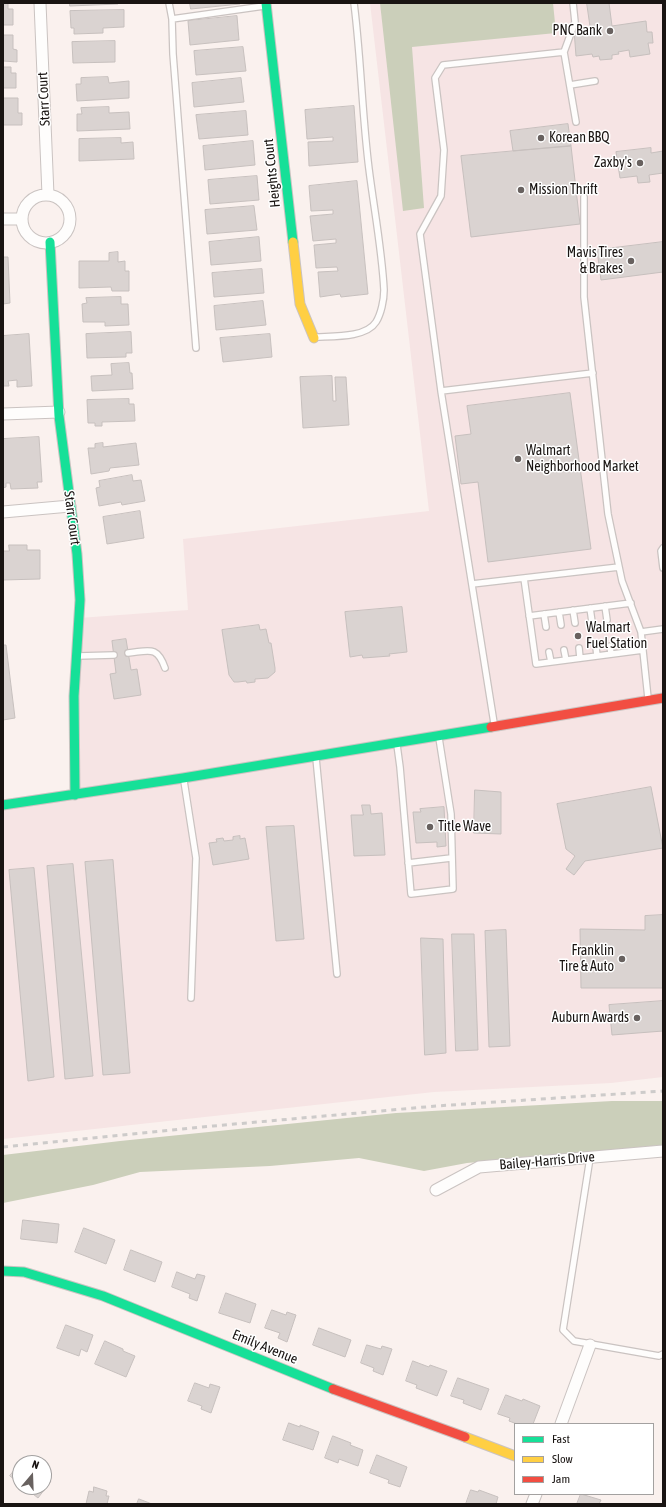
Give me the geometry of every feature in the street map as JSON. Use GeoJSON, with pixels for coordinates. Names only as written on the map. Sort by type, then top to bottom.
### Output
{"type":"FeatureCollection","features":[{"type":"Feature","properties":{"kind":"street","name":"Starr Court"},"geometry":{"type":"LineString","coordinates":[[40,3],[48,196]]}},
{"type":"Feature","properties":{"kind":"street","name":"Heights Court"},"geometry":{"type":"LineString","coordinates":[[266,4],[300,304],[314,338]]}},
{"type":"Feature","properties":{"kind":"street"},"geometry":{"type":"LineString","coordinates":[[40,196],[48,196],[61,201],[70,218],[69,225],[62,236],[50,242],[43,243],[30,237],[23,226],[22,219],[23,211],[27,204],[40,196]]}},
{"type":"Feature","properties":{"kind":"street"},"geometry":{"type":"LineString","coordinates":[[3,219],[22,219]]}},
{"type":"Feature","properties":{"kind":"street","name":"Starr Court"},"geometry":{"type":"LineString","coordinates":[[50,242],[59,412],[77,554],[80,600],[78,656],[74,696],[75,795]]}},
{"type":"Feature","properties":{"kind":"street"},"geometry":{"type":"LineString","coordinates":[[3,414],[59,412]]}},
{"type":"Feature","properties":{"kind":"street"},"geometry":{"type":"LineString","coordinates":[[3,512],[70,506]]}},
{"type":"Feature","properties":{"kind":"street"},"geometry":{"type":"LineString","coordinates":[[3,805],[183,778],[663,698]]}},
{"type":"Feature","properties":{"kind":"street","name":"Bailey-Harris Drive"},"geometry":{"type":"LineString","coordinates":[[436,1190],[479,1167],[663,1151]]}},
{"type":"Feature","properties":{"kind":"street","name":"Emily Avenue"},"geometry":{"type":"LineString","coordinates":[[3,1271],[24,1272],[103,1296],[339,1392],[418,1419],[514,1456]]}},
{"type":"Feature","properties":{"kind":"street"},"geometry":{"type":"LineString","coordinates":[[561,1423],[590,1345]]}},
{"type":"Feature","properties":{"kind":"lane"},"geometry":{"type":"LineString","coordinates":[[169,3],[172,19],[173,54],[196,348]]}},
{"type":"Feature","properties":{"kind":"lane"},"geometry":{"type":"LineString","coordinates":[[314,338],[351,334],[368,330],[375,322],[381,308],[384,292],[374,204],[368,169],[354,3]]}},
{"type":"Feature","properties":{"kind":"lane"},"geometry":{"type":"LineString","coordinates":[[573,3],[575,22],[564,52],[576,122]]}},
{"type":"Feature","properties":{"kind":"lane"},"geometry":{"type":"LineString","coordinates":[[172,19],[266,4]]}},
{"type":"Feature","properties":{"kind":"lane"},"geometry":{"type":"LineString","coordinates":[[494,726],[441,391],[420,234],[441,196],[444,150],[435,78],[443,65],[564,52]]}},
{"type":"Feature","properties":{"kind":"lane"},"geometry":{"type":"LineString","coordinates":[[570,86],[595,81]]}},
{"type":"Feature","properties":{"kind":"lane"},"geometry":{"type":"LineString","coordinates":[[584,197],[584,297],[608,514],[622,581],[641,632],[648,700]]}},
{"type":"Feature","properties":{"kind":"lane"},"geometry":{"type":"LineString","coordinates":[[441,391],[592,374]]}},
{"type":"Feature","properties":{"kind":"lane"},"geometry":{"type":"LineString","coordinates":[[663,548],[661,551],[663,568]]}},
{"type":"Feature","properties":{"kind":"lane"},"geometry":{"type":"LineString","coordinates":[[472,584],[619,566]]}},
{"type":"Feature","properties":{"kind":"lane"},"geometry":{"type":"LineString","coordinates":[[524,578],[536,664],[643,650]]}},
{"type":"Feature","properties":{"kind":"lane"},"geometry":{"type":"LineString","coordinates":[[529,616],[631,603]]}},
{"type":"Feature","properties":{"kind":"lane"},"geometry":{"type":"LineString","coordinates":[[605,606],[607,620]]}},
{"type":"Feature","properties":{"kind":"lane"},"geometry":{"type":"LineString","coordinates":[[590,608],[592,622]]}},
{"type":"Feature","properties":{"kind":"lane"},"geometry":{"type":"LineString","coordinates":[[573,610],[575,624]]}},
{"type":"Feature","properties":{"kind":"lane"},"geometry":{"type":"LineString","coordinates":[[559,612],[561,625]]}},
{"type":"Feature","properties":{"kind":"lane"},"geometry":{"type":"LineString","coordinates":[[544,614],[546,627]]}},
{"type":"Feature","properties":{"kind":"lane"},"geometry":{"type":"LineString","coordinates":[[641,632],[663,629]]}},
{"type":"Feature","properties":{"kind":"lane"},"geometry":{"type":"LineString","coordinates":[[610,646],[612,654]]}},
{"type":"Feature","properties":{"kind":"lane"},"geometry":{"type":"LineString","coordinates":[[596,647],[597,656]]}},
{"type":"Feature","properties":{"kind":"lane"},"geometry":{"type":"LineString","coordinates":[[579,648],[580,658]]}},
{"type":"Feature","properties":{"kind":"lane"},"geometry":{"type":"LineString","coordinates":[[564,650],[566,660]]}},
{"type":"Feature","properties":{"kind":"lane"},"geometry":{"type":"LineString","coordinates":[[128,653],[151,651],[157,652],[161,657],[165,668]]}},
{"type":"Feature","properties":{"kind":"lane"},"geometry":{"type":"LineString","coordinates":[[549,652],[550,662]]}},
{"type":"Feature","properties":{"kind":"lane"},"geometry":{"type":"LineString","coordinates":[[78,656],[114,655]]}},
{"type":"Feature","properties":{"kind":"lane"},"geometry":{"type":"LineString","coordinates":[[397,742],[411,894],[452,889],[450,814],[438,735]]}},
{"type":"Feature","properties":{"kind":"lane"},"geometry":{"type":"LineString","coordinates":[[316,756],[337,974]]}},
{"type":"Feature","properties":{"kind":"lane"},"geometry":{"type":"LineString","coordinates":[[183,778],[196,858],[191,998]]}},
{"type":"Feature","properties":{"kind":"lane"},"geometry":{"type":"LineString","coordinates":[[408,863],[451,858]]}},
{"type":"Feature","properties":{"kind":"lane"},"geometry":{"type":"LineString","coordinates":[[590,1158],[563,1330],[574,1341],[590,1345],[659,1356],[663,1354]]}},
{"type":"Feature","properties":{"kind":"shaded area"},"geometry":{"type":"Polygon","coordinates":[[[370,3],[663,3],[663,1077],[611,1083],[434,1092],[3,1139],[3,805],[75,795],[79,618],[188,610],[183,539],[429,511],[370,3]]]}},
{"type":"Feature","properties":{"kind":"green space"},"geometry":{"type":"Polygon","coordinates":[[[380,3],[553,3],[556,33],[412,47],[424,208],[403,211],[380,3]]]}},
{"type":"Feature","properties":{"kind":"green space"},"geometry":{"type":"Polygon","coordinates":[[[612,1101],[663,1101],[663,1145],[467,1163],[424,1171],[359,1158],[270,1166],[140,1172],[93,1185],[3,1203],[3,1155],[120,1141],[396,1113],[612,1101]]]}},
{"type":"Feature","properties":{"kind":"building"},"geometry":{"type":"Polygon","coordinates":[[[3,3],[8,3],[8,9],[13,9],[13,25],[3,25],[3,3]]]}},
{"type":"Feature","properties":{"kind":"building"},"geometry":{"type":"Polygon","coordinates":[[[70,3],[118,3],[118,4],[70,6],[70,3]]]}},
{"type":"Feature","properties":{"kind":"building"},"geometry":{"type":"Polygon","coordinates":[[[190,3],[240,3],[240,4],[191,9],[190,3]]]}},
{"type":"Feature","properties":{"kind":"building","name":"PNC Bank"},"geometry":{"type":"Polygon","coordinates":[[[587,3],[609,3],[612,26],[646,21],[647,32],[652,32],[653,43],[648,43],[650,54],[630,57],[629,50],[612,55],[612,59],[600,60],[599,56],[593,57],[592,54],[576,56],[574,30],[590,29],[587,3]]]}},
{"type":"Feature","properties":{"kind":"building"},"geometry":{"type":"Polygon","coordinates":[[[124,10],[124,27],[103,28],[103,33],[74,34],[74,28],[71,28],[70,11],[124,10]]]}},
{"type":"Feature","properties":{"kind":"building"},"geometry":{"type":"Polygon","coordinates":[[[237,16],[239,40],[190,45],[188,21],[237,16]]]}},
{"type":"Feature","properties":{"kind":"building"},"geometry":{"type":"Polygon","coordinates":[[[3,35],[13,35],[13,49],[17,50],[17,62],[3,61],[3,35]]]}},
{"type":"Feature","properties":{"kind":"building"},"geometry":{"type":"Polygon","coordinates":[[[115,41],[115,62],[73,63],[72,42],[115,41]]]}},
{"type":"Feature","properties":{"kind":"building"},"geometry":{"type":"Polygon","coordinates":[[[243,47],[246,71],[196,75],[194,51],[243,47]]]}},
{"type":"Feature","properties":{"kind":"building"},"geometry":{"type":"Polygon","coordinates":[[[3,67],[11,67],[11,73],[16,73],[16,88],[3,88],[3,67]]]}},
{"type":"Feature","properties":{"kind":"building"},"geometry":{"type":"Polygon","coordinates":[[[108,77],[109,83],[129,81],[129,98],[77,101],[76,84],[81,84],[81,78],[108,77]]]}},
{"type":"Feature","properties":{"kind":"building"},"geometry":{"type":"Polygon","coordinates":[[[241,78],[244,102],[194,107],[192,83],[241,78]]]}},
{"type":"Feature","properties":{"kind":"building"},"geometry":{"type":"Polygon","coordinates":[[[3,98],[18,98],[18,113],[22,113],[22,125],[3,125],[3,98]]]}},
{"type":"Feature","properties":{"kind":"building"},"geometry":{"type":"Polygon","coordinates":[[[354,106],[358,162],[309,166],[308,142],[333,141],[333,137],[307,139],[305,110],[354,106]]]}},
{"type":"Feature","properties":{"kind":"building"},"geometry":{"type":"Polygon","coordinates":[[[109,107],[109,113],[129,112],[130,129],[77,131],[77,114],[82,114],[81,108],[109,107]]]}},
{"type":"Feature","properties":{"kind":"building"},"geometry":{"type":"Polygon","coordinates":[[[246,111],[248,135],[199,139],[196,115],[246,111]]]}},
{"type":"Feature","properties":{"kind":"building","name":"Korean BBQ"},"geometry":{"type":"Polygon","coordinates":[[[568,124],[571,146],[513,151],[510,131],[568,124]]]}},
{"type":"Feature","properties":{"kind":"building"},"geometry":{"type":"Polygon","coordinates":[[[121,138],[121,143],[133,142],[134,159],[79,161],[79,139],[121,138]]]}},
{"type":"Feature","properties":{"kind":"building"},"geometry":{"type":"Polygon","coordinates":[[[253,141],[255,165],[205,170],[203,146],[253,141]]]}},
{"type":"Feature","properties":{"kind":"building","name":"Mission Thrift"},"geometry":{"type":"Polygon","coordinates":[[[571,146],[580,224],[471,237],[461,156],[571,146]]]}},
{"type":"Feature","properties":{"kind":"building","name":"Zaxby's"},"geometry":{"type":"Polygon","coordinates":[[[651,148],[651,153],[663,151],[663,173],[649,175],[650,182],[638,183],[637,176],[620,178],[616,152],[651,148]]]}},
{"type":"Feature","properties":{"kind":"building"},"geometry":{"type":"Polygon","coordinates":[[[257,176],[259,200],[210,204],[208,180],[257,176]]]}},
{"type":"Feature","properties":{"kind":"building"},"geometry":{"type":"Polygon","coordinates":[[[357,181],[368,294],[341,297],[340,294],[320,297],[318,272],[338,271],[337,267],[316,268],[314,245],[336,243],[336,239],[313,241],[310,216],[333,214],[333,210],[311,211],[309,186],[357,181]]]}},
{"type":"Feature","properties":{"kind":"building"},"geometry":{"type":"Polygon","coordinates":[[[254,206],[257,230],[207,234],[205,210],[254,206]]]}},
{"type":"Feature","properties":{"kind":"building"},"geometry":{"type":"Polygon","coordinates":[[[259,237],[261,261],[211,265],[209,242],[259,237]]]}},
{"type":"Feature","properties":{"kind":"building","name":"Mavis Tires & Brakes"},"geometry":{"type":"Polygon","coordinates":[[[663,242],[663,272],[601,280],[597,250],[663,242]]]}},
{"type":"Feature","properties":{"kind":"building"},"geometry":{"type":"Polygon","coordinates":[[[118,252],[118,262],[125,261],[125,271],[129,271],[129,291],[112,291],[111,287],[79,288],[79,261],[109,261],[109,253],[118,252]]]}},
{"type":"Feature","properties":{"kind":"building"},"geometry":{"type":"Polygon","coordinates":[[[3,257],[8,257],[10,303],[3,304],[3,257]]]}},
{"type":"Feature","properties":{"kind":"building"},"geometry":{"type":"Polygon","coordinates":[[[262,269],[264,293],[214,297],[212,273],[262,269]]]}},
{"type":"Feature","properties":{"kind":"building"},"geometry":{"type":"Polygon","coordinates":[[[121,297],[121,304],[128,304],[129,325],[105,326],[105,322],[83,322],[82,304],[87,303],[86,298],[121,297]]]}},
{"type":"Feature","properties":{"kind":"building"},"geometry":{"type":"Polygon","coordinates":[[[263,301],[266,325],[216,330],[214,306],[263,301]]]}},
{"type":"Feature","properties":{"kind":"building"},"geometry":{"type":"Polygon","coordinates":[[[131,332],[132,353],[126,353],[126,357],[87,358],[86,334],[131,332]]]}},
{"type":"Feature","properties":{"kind":"building"},"geometry":{"type":"Polygon","coordinates":[[[29,334],[32,386],[17,387],[17,380],[8,381],[9,386],[3,386],[3,336],[29,334]]]}},
{"type":"Feature","properties":{"kind":"building"},"geometry":{"type":"Polygon","coordinates":[[[270,334],[272,357],[223,362],[220,338],[270,334]]]}},
{"type":"Feature","properties":{"kind":"building"},"geometry":{"type":"Polygon","coordinates":[[[129,363],[130,373],[132,373],[133,389],[92,391],[91,376],[112,375],[111,364],[129,363]]]}},
{"type":"Feature","properties":{"kind":"building"},"geometry":{"type":"Polygon","coordinates":[[[332,376],[333,401],[336,401],[335,377],[346,377],[349,425],[303,428],[300,377],[332,376]]]}},
{"type":"Feature","properties":{"kind":"building","name":"Walmart Neighborhood Market"},"geometry":{"type":"Polygon","coordinates":[[[570,393],[591,549],[488,562],[478,482],[461,484],[455,436],[471,434],[467,406],[570,393]]]}},
{"type":"Feature","properties":{"kind":"building"},"geometry":{"type":"Polygon","coordinates":[[[129,399],[129,404],[134,404],[135,421],[102,422],[102,426],[95,426],[95,423],[88,423],[87,400],[129,399]]]}},
{"type":"Feature","properties":{"kind":"building"},"geometry":{"type":"Polygon","coordinates":[[[39,437],[42,482],[37,482],[38,488],[11,489],[10,483],[6,483],[6,487],[3,488],[3,439],[39,437]]]}},
{"type":"Feature","properties":{"kind":"building"},"geometry":{"type":"Polygon","coordinates":[[[103,443],[103,447],[136,443],[139,465],[110,468],[109,471],[91,474],[88,448],[95,448],[95,444],[103,443]]]}},
{"type":"Feature","properties":{"kind":"building"},"geometry":{"type":"Polygon","coordinates":[[[132,475],[133,481],[141,480],[145,501],[122,505],[121,502],[99,506],[96,488],[100,487],[99,481],[132,475]]]}},
{"type":"Feature","properties":{"kind":"building"},"geometry":{"type":"Polygon","coordinates":[[[140,511],[144,538],[107,544],[103,517],[140,511]]]}},
{"type":"Feature","properties":{"kind":"building"},"geometry":{"type":"Polygon","coordinates":[[[9,545],[27,545],[27,550],[40,550],[40,579],[3,580],[3,551],[9,551],[9,545]]]}},
{"type":"Feature","properties":{"kind":"building"},"geometry":{"type":"Polygon","coordinates":[[[402,607],[407,652],[389,654],[390,656],[363,658],[362,655],[350,657],[345,612],[402,607]]]}},
{"type":"Feature","properties":{"kind":"building"},"geometry":{"type":"Polygon","coordinates":[[[259,625],[260,630],[266,629],[269,643],[271,643],[275,672],[268,678],[255,679],[255,682],[234,682],[229,675],[222,630],[259,625]]]}},
{"type":"Feature","properties":{"kind":"building"},"geometry":{"type":"Polygon","coordinates":[[[126,639],[131,670],[137,669],[141,695],[114,699],[110,674],[116,673],[112,641],[126,639]]]}},
{"type":"Feature","properties":{"kind":"building"},"geometry":{"type":"Polygon","coordinates":[[[3,645],[6,645],[15,718],[3,720],[3,645]]]}},
{"type":"Feature","properties":{"kind":"building"},"geometry":{"type":"Polygon","coordinates":[[[651,787],[663,848],[585,861],[574,875],[566,869],[575,856],[566,849],[557,804],[651,787]]]}},
{"type":"Feature","properties":{"kind":"building"},"geometry":{"type":"Polygon","coordinates":[[[475,790],[501,792],[501,834],[474,833],[475,790]]]}},
{"type":"Feature","properties":{"kind":"building"},"geometry":{"type":"Polygon","coordinates":[[[362,805],[370,805],[371,814],[382,813],[385,855],[354,856],[351,815],[363,815],[362,805]]]}},
{"type":"Feature","properties":{"kind":"building","name":"Title Wave"},"geometry":{"type":"Polygon","coordinates":[[[444,807],[446,846],[437,847],[437,842],[416,843],[413,812],[421,812],[420,809],[444,807]]]}},
{"type":"Feature","properties":{"kind":"building"},"geometry":{"type":"Polygon","coordinates":[[[294,826],[304,939],[276,941],[266,827],[294,826]]]}},
{"type":"Feature","properties":{"kind":"building"},"geometry":{"type":"Polygon","coordinates":[[[240,836],[240,839],[245,838],[249,859],[213,865],[209,843],[217,842],[216,839],[223,838],[224,841],[233,840],[233,837],[240,836]]]}},
{"type":"Feature","properties":{"kind":"building"},"geometry":{"type":"Polygon","coordinates":[[[113,860],[130,1073],[103,1075],[85,862],[113,860]]]}},
{"type":"Feature","properties":{"kind":"building"},"geometry":{"type":"Polygon","coordinates":[[[73,864],[93,1076],[65,1079],[47,866],[73,864]]]}},
{"type":"Feature","properties":{"kind":"building"},"geometry":{"type":"Polygon","coordinates":[[[34,868],[54,1077],[28,1081],[9,870],[34,868]]]}},
{"type":"Feature","properties":{"kind":"building","name":"Franklin Tire & Auto"},"geometry":{"type":"Polygon","coordinates":[[[663,915],[663,988],[581,988],[580,929],[645,930],[645,916],[663,915]]]}},
{"type":"Feature","properties":{"kind":"building"},"geometry":{"type":"Polygon","coordinates":[[[506,930],[510,1046],[489,1047],[485,931],[506,930]]]}},
{"type":"Feature","properties":{"kind":"building"},"geometry":{"type":"Polygon","coordinates":[[[452,934],[474,934],[478,1050],[456,1051],[452,934]]]}},
{"type":"Feature","properties":{"kind":"building"},"geometry":{"type":"Polygon","coordinates":[[[421,938],[443,939],[446,1053],[425,1055],[421,938]]]}},
{"type":"Feature","properties":{"kind":"building","name":"Auburn Awards"},"geometry":{"type":"Polygon","coordinates":[[[663,1001],[663,1031],[612,1035],[609,1005],[663,1001]]]}},
{"type":"Feature","properties":{"kind":"building"},"geometry":{"type":"Polygon","coordinates":[[[23,1220],[59,1224],[57,1243],[21,1239],[23,1220]]]}},
{"type":"Feature","properties":{"kind":"building"},"geometry":{"type":"Polygon","coordinates":[[[84,1228],[115,1240],[106,1264],[75,1252],[84,1228]]]}},
{"type":"Feature","properties":{"kind":"building"},"geometry":{"type":"Polygon","coordinates":[[[131,1250],[162,1262],[155,1282],[124,1270],[131,1250]]]}},
{"type":"Feature","properties":{"kind":"building"},"geometry":{"type":"Polygon","coordinates":[[[177,1272],[195,1279],[197,1274],[205,1276],[197,1301],[189,1298],[190,1294],[172,1287],[177,1272]]]}},
{"type":"Feature","properties":{"kind":"building"},"geometry":{"type":"Polygon","coordinates":[[[226,1293],[256,1304],[250,1323],[219,1313],[226,1293]]]}},
{"type":"Feature","properties":{"kind":"building"},"geometry":{"type":"Polygon","coordinates":[[[272,1310],[286,1315],[287,1312],[296,1315],[287,1342],[278,1338],[280,1333],[265,1328],[272,1310]]]}},
{"type":"Feature","properties":{"kind":"building"},"geometry":{"type":"Polygon","coordinates":[[[66,1325],[93,1335],[87,1352],[81,1349],[79,1356],[57,1348],[66,1325]]]}},
{"type":"Feature","properties":{"kind":"building"},"geometry":{"type":"Polygon","coordinates":[[[319,1328],[351,1340],[345,1357],[313,1345],[319,1328]]]}},
{"type":"Feature","properties":{"kind":"building"},"geometry":{"type":"Polygon","coordinates":[[[105,1341],[135,1356],[126,1377],[95,1364],[105,1341]]]}},
{"type":"Feature","properties":{"kind":"building"},"geometry":{"type":"Polygon","coordinates":[[[367,1345],[381,1349],[382,1346],[392,1349],[383,1375],[373,1371],[374,1368],[361,1363],[367,1345]]]}},
{"type":"Feature","properties":{"kind":"building"},"geometry":{"type":"Polygon","coordinates":[[[413,1361],[429,1367],[430,1365],[447,1371],[437,1396],[416,1388],[417,1385],[406,1381],[413,1361]]]}},
{"type":"Feature","properties":{"kind":"building"},"geometry":{"type":"Polygon","coordinates":[[[458,1378],[489,1389],[481,1410],[463,1403],[464,1400],[451,1396],[458,1378]]]}},
{"type":"Feature","properties":{"kind":"building"},"geometry":{"type":"Polygon","coordinates":[[[195,1383],[209,1388],[210,1384],[220,1387],[211,1413],[201,1409],[202,1406],[188,1401],[195,1383]]]}},
{"type":"Feature","properties":{"kind":"building"},"geometry":{"type":"Polygon","coordinates":[[[506,1395],[522,1401],[523,1399],[540,1406],[533,1423],[514,1423],[509,1421],[510,1418],[498,1414],[506,1395]]]}},
{"type":"Feature","properties":{"kind":"building"},"geometry":{"type":"Polygon","coordinates":[[[289,1423],[300,1427],[300,1425],[319,1432],[313,1450],[283,1440],[289,1423]]]}},
{"type":"Feature","properties":{"kind":"building"},"geometry":{"type":"Polygon","coordinates":[[[333,1436],[351,1443],[350,1445],[363,1450],[358,1466],[339,1459],[338,1463],[325,1458],[333,1436]]]}},
{"type":"Feature","properties":{"kind":"building"},"geometry":{"type":"Polygon","coordinates":[[[377,1455],[407,1467],[400,1487],[388,1483],[389,1480],[370,1473],[377,1455]]]}},
{"type":"Feature","properties":{"kind":"building"},"geometry":{"type":"Polygon","coordinates":[[[94,1487],[107,1491],[106,1496],[109,1496],[107,1504],[86,1504],[89,1491],[93,1492],[94,1487]]]}},
{"type":"Feature","properties":{"kind":"building"},"geometry":{"type":"Polygon","coordinates":[[[471,1490],[478,1492],[479,1490],[498,1497],[496,1504],[466,1504],[471,1490]]]}},
{"type":"Feature","properties":{"kind":"building"},"geometry":{"type":"Polygon","coordinates":[[[581,1495],[601,1500],[599,1504],[577,1504],[581,1495]]]}},
{"type":"Feature","properties":{"kind":"building"},"geometry":{"type":"Polygon","coordinates":[[[139,1499],[152,1504],[137,1504],[139,1499]]]}},
{"type":"Feature","properties":{"kind":"railway"},"geometry":{"type":"LineString","coordinates":[[3,1147],[436,1106],[663,1091]]}},
{"type":"Feature","properties":{"kind":"traffic: fast"},"geometry":{"type":"LineString","coordinates":[[266,3],[293,242]]}},
{"type":"Feature","properties":{"kind":"traffic: fast"},"geometry":{"type":"LineString","coordinates":[[50,242],[59,416],[77,554],[80,600],[74,696],[75,795]]}},
{"type":"Feature","properties":{"kind":"traffic: fast"},"geometry":{"type":"LineString","coordinates":[[3,805],[183,778],[491,727]]}},
{"type":"Feature","properties":{"kind":"traffic: fast"},"geometry":{"type":"LineString","coordinates":[[3,1271],[24,1272],[103,1296],[333,1389]]}},
{"type":"Feature","properties":{"kind":"traffic: slow"},"geometry":{"type":"LineString","coordinates":[[293,242],[300,304],[314,338]]}},
{"type":"Feature","properties":{"kind":"traffic: slow"},"geometry":{"type":"LineString","coordinates":[[465,1437],[514,1456]]}},
{"type":"Feature","properties":{"kind":"traffic: jam"},"geometry":{"type":"LineString","coordinates":[[491,727],[663,698]]}},
{"type":"Feature","properties":{"kind":"traffic: jam"},"geometry":{"type":"LineString","coordinates":[[333,1389],[465,1437]]}},
{"type":"Feature","properties":{"kind":"place","name":"PNC Bank"},"geometry":{"type":"Point","coordinates":[610,31]}},
{"type":"Feature","properties":{"kind":"place","name":"Korean BBQ"},"geometry":{"type":"Point","coordinates":[541,138]}},
{"type":"Feature","properties":{"kind":"place","name":"Zaxby's"},"geometry":{"type":"Point","coordinates":[640,163]}},
{"type":"Feature","properties":{"kind":"place","name":"Mission Thrift"},"geometry":{"type":"Point","coordinates":[521,190]}},
{"type":"Feature","properties":{"kind":"place","name":"Mavis Tires & Brakes"},"geometry":{"type":"Point","coordinates":[631,261]}},
{"type":"Feature","properties":{"kind":"place","name":"Walmart Neighborhood Market"},"geometry":{"type":"Point","coordinates":[518,459]}},
{"type":"Feature","properties":{"kind":"place","name":"Walmart Fuel Station"},"geometry":{"type":"Point","coordinates":[578,636]}},
{"type":"Feature","properties":{"kind":"place","name":"Title Wave"},"geometry":{"type":"Point","coordinates":[430,827]}},
{"type":"Feature","properties":{"kind":"place","name":"Franklin Tire & Auto"},"geometry":{"type":"Point","coordinates":[622,959]}},
{"type":"Feature","properties":{"kind":"place","name":"Auburn Awards"},"geometry":{"type":"Point","coordinates":[637,1018]}}]}
